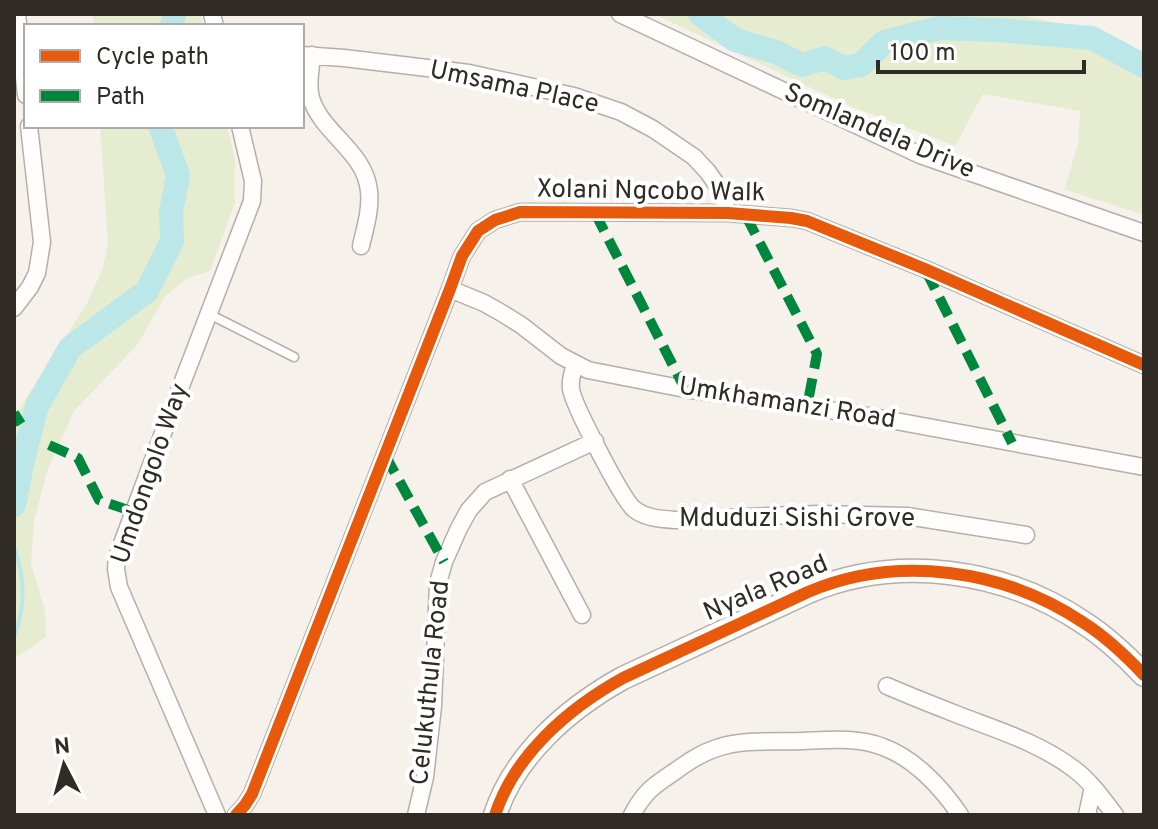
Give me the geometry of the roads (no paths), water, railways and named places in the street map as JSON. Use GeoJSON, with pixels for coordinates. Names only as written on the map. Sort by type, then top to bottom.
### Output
{"type":"FeatureCollection","features":[{"type":"Feature","properties":{"kind":"street"},"geometry":{"type":"LineString","coordinates":[[17,14],[24,77]]}},
{"type":"Feature","properties":{"kind":"street","name":"Somlandela Drive"},"geometry":{"type":"LineString","coordinates":[[620,14],[920,155],[1144,233]]}},
{"type":"Feature","properties":{"kind":"street"},"geometry":{"type":"LineString","coordinates":[[307,55],[310,96],[316,109],[356,157],[369,188],[370,203],[361,246]]}},
{"type":"Feature","properties":{"kind":"street","name":"Umsama Place"},"geometry":{"type":"LineString","coordinates":[[307,55],[469,73],[574,96],[621,112],[694,157],[719,188],[728,213]]}},
{"type":"Feature","properties":{"kind":"street"},"geometry":{"type":"LineString","coordinates":[[14,308],[37,273],[42,242],[28,128]]}},
{"type":"Feature","properties":{"kind":"street","name":"Umdongolo Way"},"geometry":{"type":"LineString","coordinates":[[217,815],[119,587],[116,569],[117,557],[253,193],[240,128]]}},
{"type":"Feature","properties":{"kind":"street","name":"Xolani Ngcobo Walk"},"geometry":{"type":"LineString","coordinates":[[236,815],[252,794],[462,256],[478,231],[495,220],[520,212],[728,213],[791,218],[823,226],[1144,365]]}},
{"type":"Feature","properties":{"kind":"street","name":"Umkhamanzi Road"},"geometry":{"type":"LineString","coordinates":[[450,289],[500,312],[575,365],[607,375],[863,415],[1144,467]]}},
{"type":"Feature","properties":{"kind":"street","name":"Mduduzi Sishi Grove"},"geometry":{"type":"LineString","coordinates":[[575,365],[571,378],[573,397],[595,441],[623,496],[635,510],[652,517],[675,520],[818,514],[907,516],[1026,535]]}},
{"type":"Feature","properties":{"kind":"street","name":"Celukuthula Road"},"geometry":{"type":"LineString","coordinates":[[416,815],[425,777],[433,706],[438,583],[459,528],[469,510],[485,492],[595,441]]}},
{"type":"Feature","properties":{"kind":"street"},"geometry":{"type":"LineString","coordinates":[[510,479],[582,615]]}},
{"type":"Feature","properties":{"kind":"street","name":"Nyala Road"},"geometry":{"type":"LineString","coordinates":[[495,815],[515,774],[540,741],[561,719],[596,692],[823,585],[855,577],[929,571],[969,576],[1010,587],[1083,622],[1120,650],[1144,675]]}},
{"type":"Feature","properties":{"kind":"street"},"geometry":{"type":"LineString","coordinates":[[887,686],[1014,735],[1074,769],[1115,815]]}},
{"type":"Feature","properties":{"kind":"street"},"geometry":{"type":"LineString","coordinates":[[632,815],[650,789],[697,756],[717,748],[735,744],[849,741],[885,747],[901,756],[940,789],[960,815]]}},
{"type":"Feature","properties":{"kind":"street"},"geometry":{"type":"LineString","coordinates":[[1087,815],[1093,787]]}},
{"type":"Feature","properties":{"kind":"lane"},"geometry":{"type":"LineString","coordinates":[[208,313],[294,357]]}},
{"type":"Feature","properties":{"kind":"waterway"},"geometry":{"type":"LineString","coordinates":[[172,24],[174,14]]}},
{"type":"Feature","properties":{"kind":"waterway"},"geometry":{"type":"LineString","coordinates":[[700,14],[735,40],[776,52],[802,65],[825,58],[844,68],[861,65],[884,42],[940,28],[1092,38],[1144,66]]}},
{"type":"Feature","properties":{"kind":"waterway"},"geometry":{"type":"LineString","coordinates":[[14,505],[37,406],[70,348],[147,291],[172,241],[171,212],[178,175],[161,128]]}},
{"type":"Feature","properties":{"kind":"waterway"},"geometry":{"type":"LineString","coordinates":[[14,547],[23,592],[14,637]]}}]}
